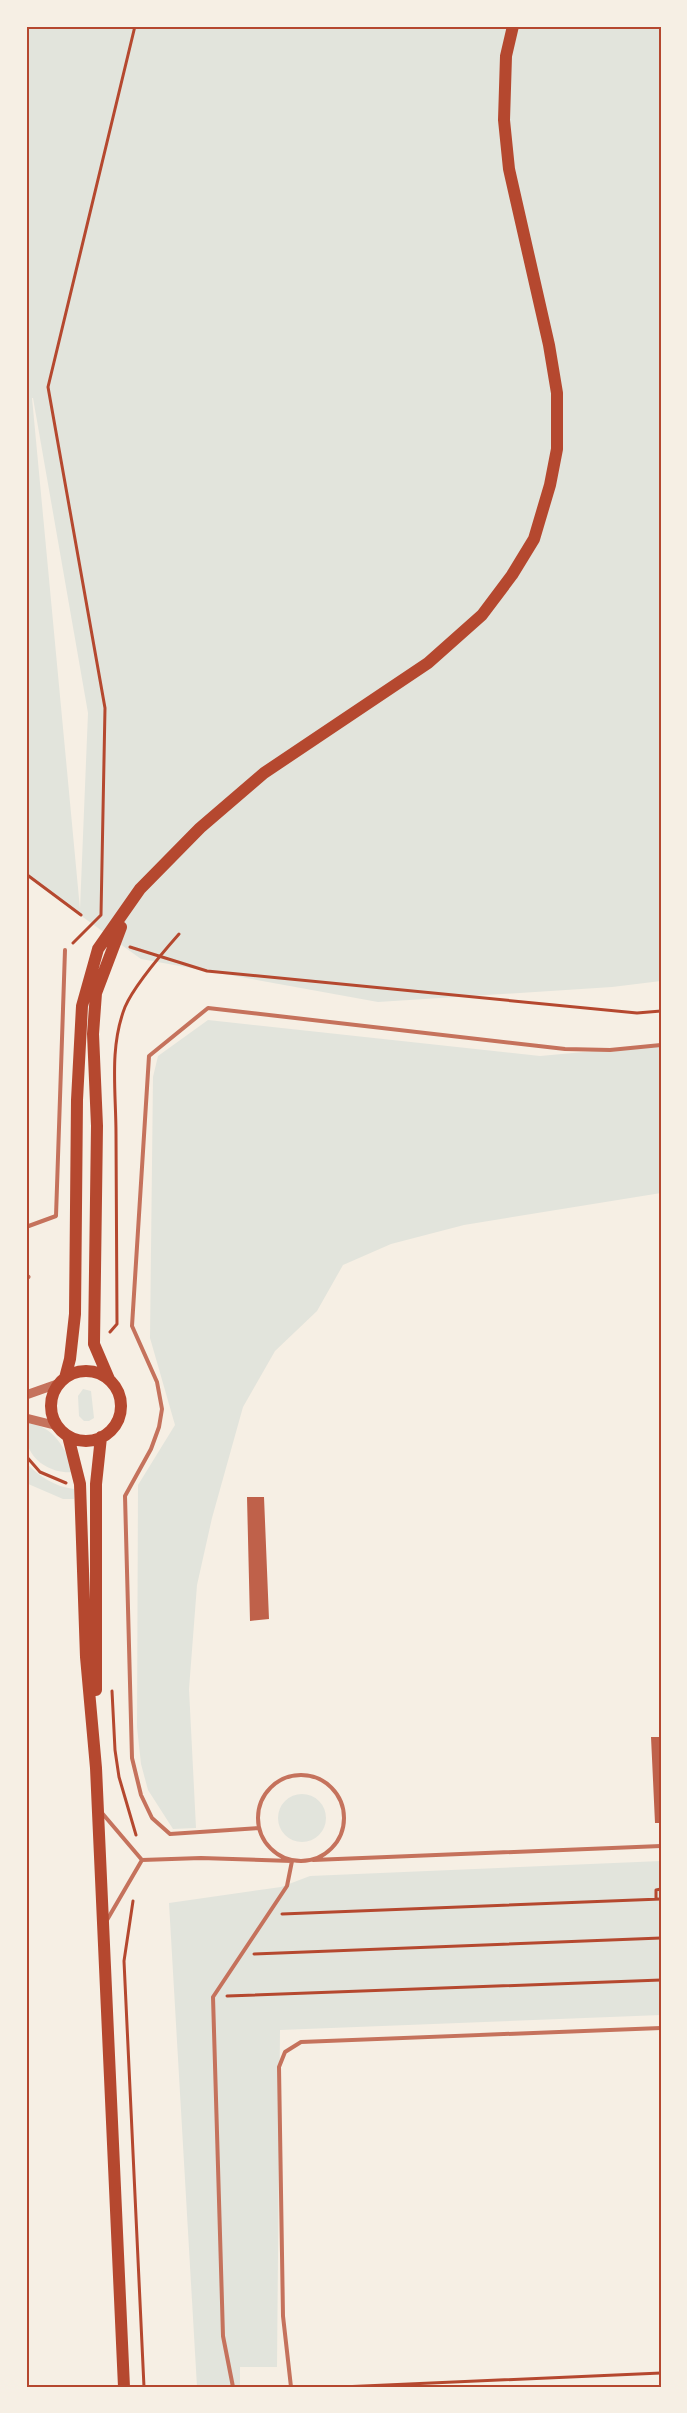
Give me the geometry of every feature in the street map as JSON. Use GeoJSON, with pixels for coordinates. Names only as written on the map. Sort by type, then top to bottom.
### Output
{"type":"FeatureCollection","features":[{"type":"Feature","properties":{"kind":"main road"},"geometry":{"type":"LineString","coordinates":[[63,1381],[75,1314],[77,1100],[82,1006],[98,949],[140,889],[200,828],[264,772],[428,663],[475,621],[512,575],[534,539],[550,485],[557,449],[557,393],[549,345],[509,169],[504,120],[506,56],[513,26]]}},
{"type":"Feature","properties":{"kind":"main road"},"geometry":{"type":"LineString","coordinates":[[109,1379],[94,1344],[96,1126],[93,1034],[96,993],[114,942],[140,889]]}},
{"type":"Feature","properties":{"kind":"main road"},"geometry":{"type":"LineString","coordinates":[[88,1371],[99,1373],[109,1379],[117,1388],[121,1398],[121,1410],[118,1421],[111,1431],[90,1441],[68,1436],[58,1426],[51,1408],[52,1396],[63,1381],[76,1372],[88,1371]]}},
{"type":"Feature","properties":{"kind":"main road"},"geometry":{"type":"LineString","coordinates":[[68,1436],[80,1484],[86,1657],[96,1768],[124,2387]]}},
{"type":"Feature","properties":{"kind":"main road"},"geometry":{"type":"LineString","coordinates":[[96,1768],[96,1484],[101,1437]]}},
{"type":"Feature","properties":{"kind":"street"},"geometry":{"type":"LineString","coordinates":[[26,1395],[63,1381]]}},
{"type":"Feature","properties":{"kind":"street"},"geometry":{"type":"LineString","coordinates":[[26,1418],[58,1426]]}},
{"type":"Feature","properties":{"kind":"lane"},"geometry":{"type":"LineString","coordinates":[[26,1227],[56,1216],[65,950]]}},
{"type":"Feature","properties":{"kind":"lane"},"geometry":{"type":"LineString","coordinates":[[258,1828],[170,1834],[152,1818],[141,1795],[132,1758],[126,1496],[151,1449],[159,1427],[162,1409],[157,1382],[132,1326],[150,1056],[208,1008],[565,1049],[610,1050],[661,1045]]}},
{"type":"Feature","properties":{"kind":"lane"},"geometry":{"type":"LineString","coordinates":[[292,1861],[280,1857],[270,1850],[258,1828],[257,1815],[260,1802],[267,1791],[277,1782],[298,1776],[320,1780],[336,1793],[341,1802],[344,1822],[341,1835],[334,1846],[314,1860]]}},
{"type":"Feature","properties":{"kind":"lane"},"geometry":{"type":"LineString","coordinates":[[98,1808],[142,1860]]}},
{"type":"Feature","properties":{"kind":"lane"},"geometry":{"type":"LineString","coordinates":[[142,1860],[201,1858],[292,1861],[661,1846]]}},
{"type":"Feature","properties":{"kind":"lane"},"geometry":{"type":"LineString","coordinates":[[103,1926],[142,1860]]}},
{"type":"Feature","properties":{"kind":"lane"},"geometry":{"type":"LineString","coordinates":[[233,2387],[223,2336],[213,1996],[287,1886],[292,1861]]}},
{"type":"Feature","properties":{"kind":"lane"},"geometry":{"type":"LineString","coordinates":[[291,2387],[283,2306],[279,2067],[284,2052],[301,2042],[661,2028]]}},
{"type":"Feature","properties":{"kind":"path"},"geometry":{"type":"LineString","coordinates":[[65,950],[101,915],[105,708],[48,387],[134,26]]}},
{"type":"Feature","properties":{"kind":"path"},"geometry":{"type":"LineString","coordinates":[[26,874],[81,915]]}},
{"type":"Feature","properties":{"kind":"path"},"geometry":{"type":"LineString","coordinates":[[107,1337],[117,1324],[116,1117],[113,1062],[118,1030],[126,1005],[160,956],[179,934]]}},
{"type":"Feature","properties":{"kind":"path"},"geometry":{"type":"LineString","coordinates":[[114,942],[207,971],[637,1013],[661,1011]]}},
{"type":"Feature","properties":{"kind":"path"},"geometry":{"type":"LineString","coordinates":[[26,1456],[40,1472],[62,1483],[73,1484]]}},
{"type":"Feature","properties":{"kind":"path"},"geometry":{"type":"LineString","coordinates":[[112,1682],[115,1750],[119,1777],[136,1834]]}},
{"type":"Feature","properties":{"kind":"path"},"geometry":{"type":"LineString","coordinates":[[656,1899],[656,1890],[661,1889]]}},
{"type":"Feature","properties":{"kind":"path"},"geometry":{"type":"LineString","coordinates":[[137,1894],[132,1903],[124,1961],[144,2387]]}},
{"type":"Feature","properties":{"kind":"path"},"geometry":{"type":"LineString","coordinates":[[267,1914],[661,1899]]}},
{"type":"Feature","properties":{"kind":"path"},"geometry":{"type":"LineString","coordinates":[[241,1955],[661,1938]]}},
{"type":"Feature","properties":{"kind":"path"},"geometry":{"type":"LineString","coordinates":[[213,1996],[661,1980]]}},
{"type":"Feature","properties":{"kind":"path"},"geometry":{"type":"LineString","coordinates":[[341,2387],[425,2385],[661,2373]]}},
{"type":"Feature","properties":{"kind":"shaded area"},"geometry":{"type":"Polygon","coordinates":[[[26,26],[661,26],[661,981],[612,987],[378,1002],[141,959],[26,876],[26,26]],[[32,398],[80,909],[88,713],[33,398],[32,398]]]}},
{"type":"Feature","properties":{"kind":"shaded area"},"geometry":{"type":"Polygon","coordinates":[[[208,1020],[540,1056],[661,1045],[661,1193],[464,1225],[391,1244],[343,1265],[317,1311],[275,1351],[243,1407],[212,1518],[197,1585],[189,1689],[196,1828],[173,1829],[148,1790],[141,1764],[137,1727],[138,1485],[175,1425],[150,1338],[153,1077],[158,1056],[208,1020]]]}},
{"type":"Feature","properties":{"kind":"shaded area"},"geometry":{"type":"Polygon","coordinates":[[[83,1389],[91,1391],[94,1418],[89,1421],[84,1421],[79,1416],[78,1396],[83,1389]]]}},
{"type":"Feature","properties":{"kind":"shaded area"},"geometry":{"type":"Polygon","coordinates":[[[26,1423],[44,1428],[58,1440],[74,1472],[52,1469],[34,1457],[26,1441],[26,1423]]]}},
{"type":"Feature","properties":{"kind":"shaded area"},"geometry":{"type":"Polygon","coordinates":[[[26,1463],[48,1480],[60,1486],[74,1489],[74,1499],[63,1499],[26,1483],[26,1463]]]}},
{"type":"Feature","properties":{"kind":"shaded area"},"geometry":{"type":"Polygon","coordinates":[[[297,1794],[307,1794],[319,1801],[326,1813],[326,1823],[319,1835],[307,1842],[297,1842],[289,1838],[282,1831],[278,1823],[278,1813],[282,1805],[289,1798],[297,1794]]]}},
{"type":"Feature","properties":{"kind":"shaded area"},"geometry":{"type":"Polygon","coordinates":[[[661,1861],[661,2015],[280,2030],[277,2367],[240,2367],[240,2387],[197,2387],[169,1903],[281,1887],[310,1876],[661,1861]]]}},
{"type":"Feature","properties":{"kind":"building"},"geometry":{"type":"Polygon","coordinates":[[[247,1497],[264,1497],[269,1619],[250,1621],[247,1497]]]}},
{"type":"Feature","properties":{"kind":"building"},"geometry":{"type":"Polygon","coordinates":[[[651,1737],[661,1737],[661,1823],[655,1823],[651,1737]]]}}]}
